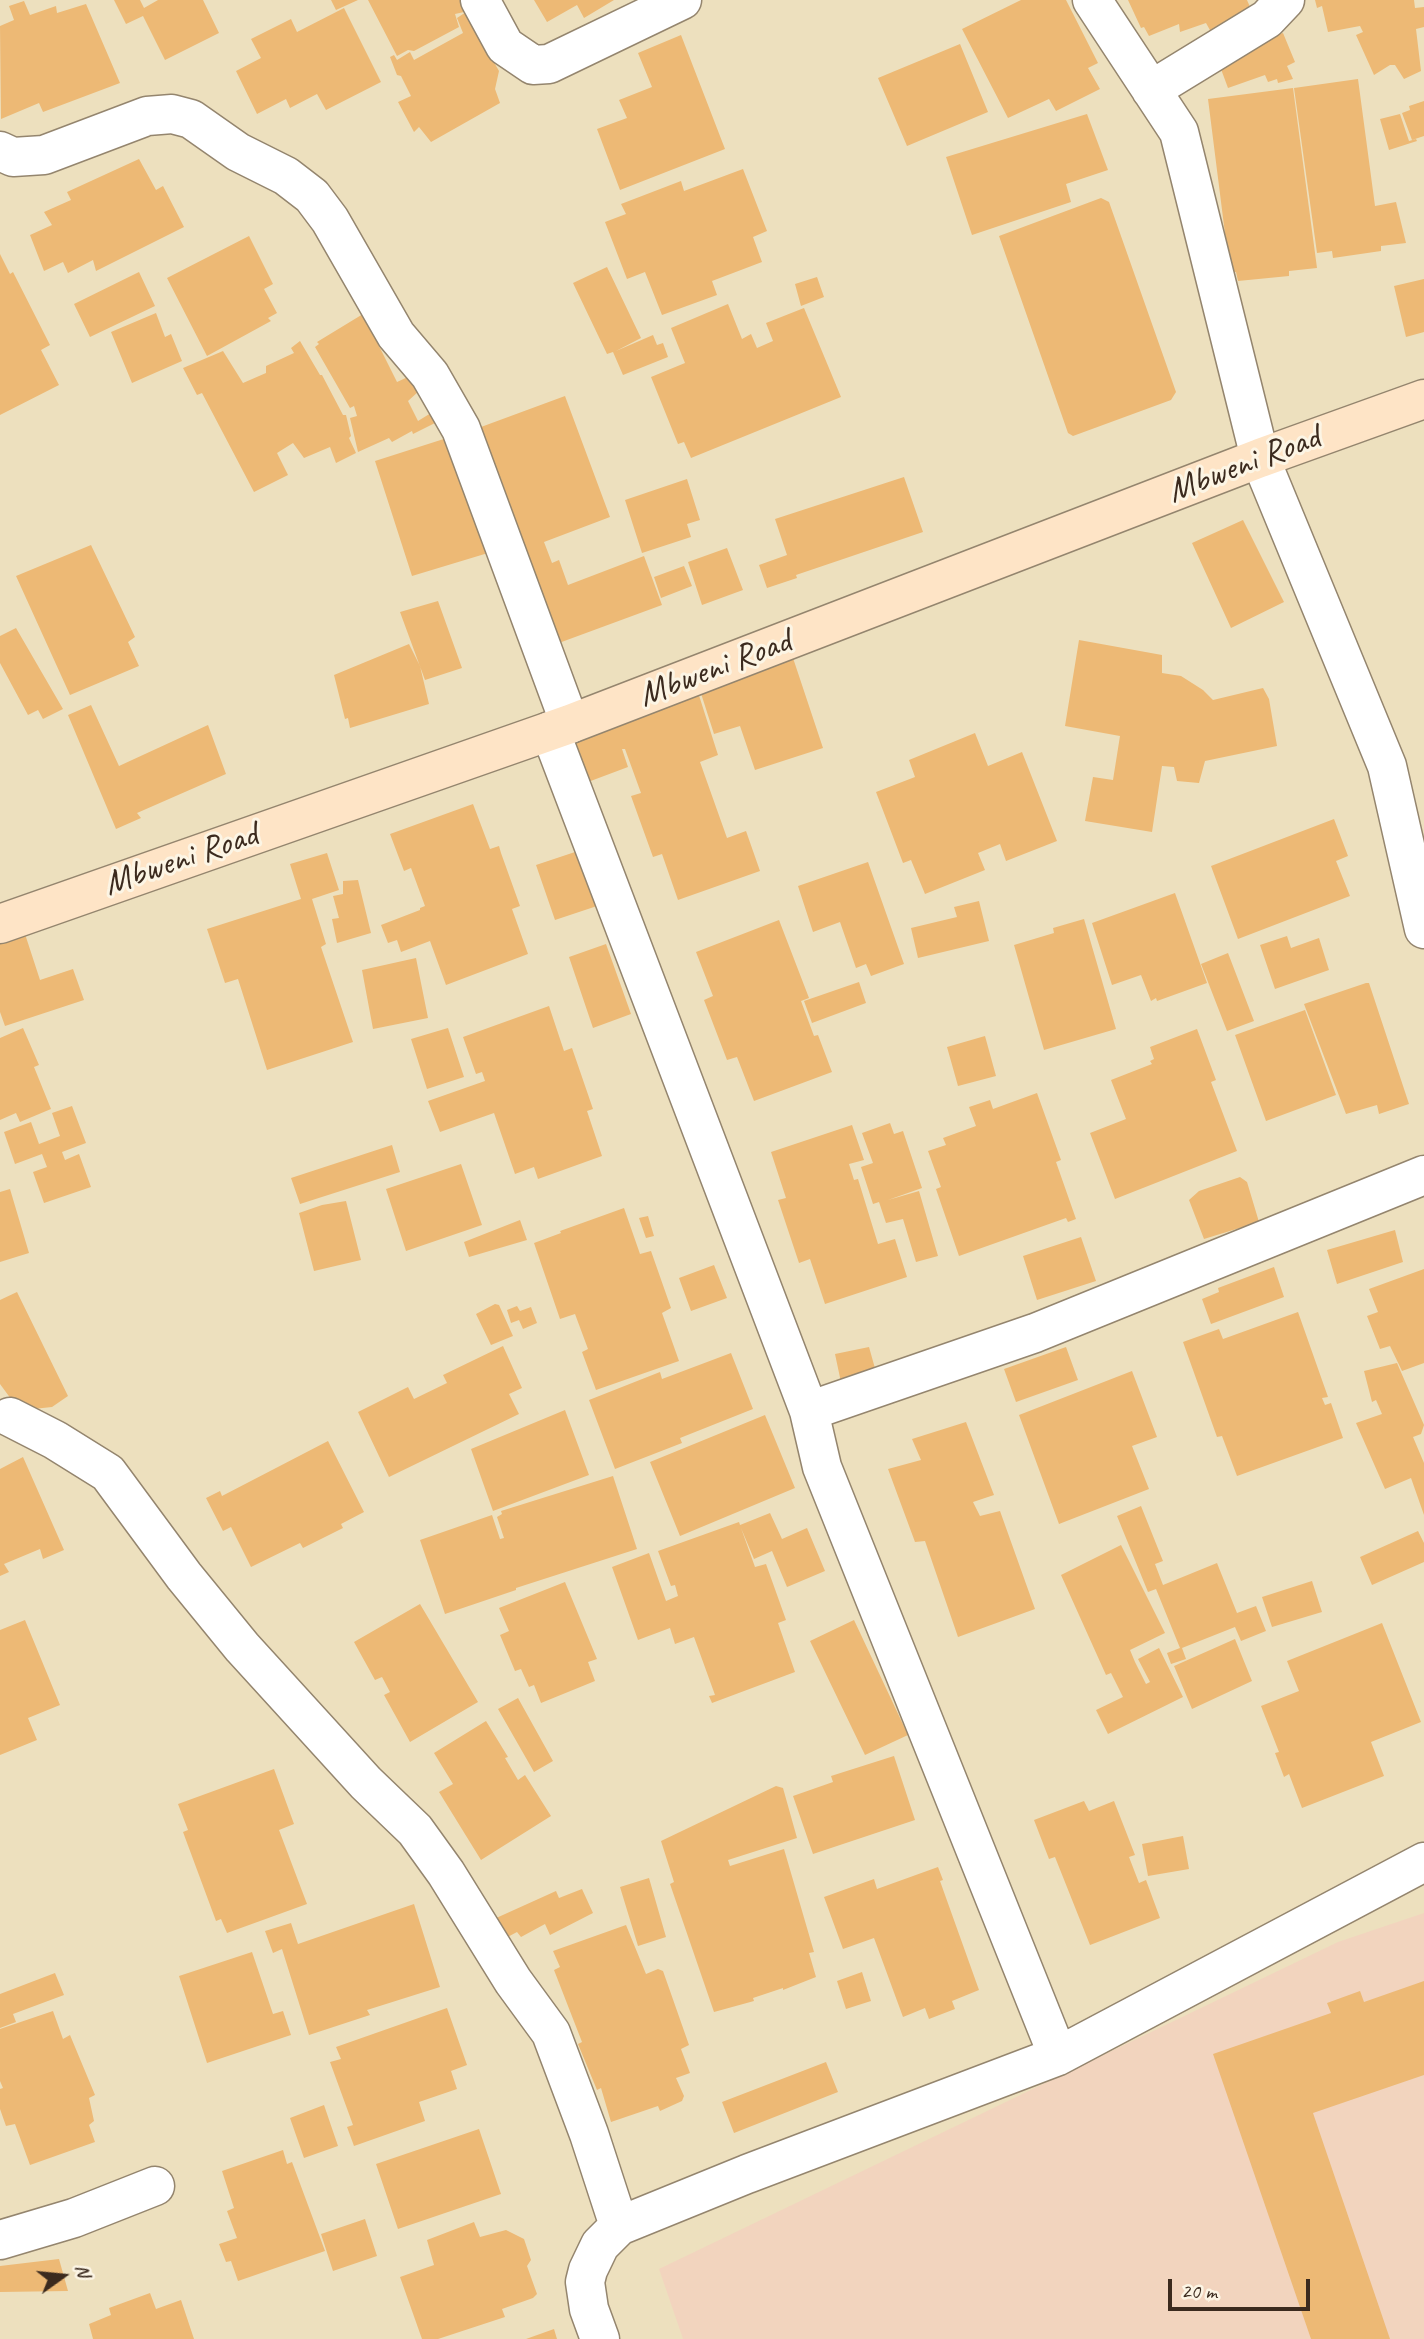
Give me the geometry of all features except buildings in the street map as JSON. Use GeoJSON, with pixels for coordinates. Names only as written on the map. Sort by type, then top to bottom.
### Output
{"type":"FeatureCollection","features":[{"type":"Feature","properties":{"kind":"street"},"geometry":{"type":"LineString","coordinates":[[480,0],[505,46],[533,65],[549,64],[682,0]]}},
{"type":"Feature","properties":{"kind":"street"},"geometry":{"type":"LineString","coordinates":[[1092,0],[1179,132],[1260,458],[1387,766],[1424,929]]}},
{"type":"Feature","properties":{"kind":"street"},"geometry":{"type":"LineString","coordinates":[[1151,90],[1267,19],[1285,0]]}},
{"type":"Feature","properties":{"kind":"street"},"geometry":{"type":"LineString","coordinates":[[0,151],[13,157],[44,155],[147,116],[172,114],[191,119],[238,152],[286,176],[312,196],[330,220],[396,335],[430,375],[461,429],[560,728],[809,1411],[822,1467],[1058,2056]]}},
{"type":"Feature","properties":{"kind":"street","name":"Mbweni Road"},"geometry":{"type":"LineString","coordinates":[[0,924],[560,728],[1260,458],[1424,399]]}},
{"type":"Feature","properties":{"kind":"street"},"geometry":{"type":"LineString","coordinates":[[809,1411],[1035,1333],[1424,1175]]}},
{"type":"Feature","properties":{"kind":"street"},"geometry":{"type":"LineString","coordinates":[[10,1417],[55,1440],[108,1473],[184,1576],[242,1647],[366,1783],[415,1830],[446,1873],[513,1981],[551,2033],[589,2134],[619,2226]]}},
{"type":"Feature","properties":{"kind":"street"},"geometry":{"type":"LineString","coordinates":[[600,2339],[589,2309],[585,2282],[600,2245],[619,2226],[1058,2056],[1424,1862]]}},
{"type":"Feature","properties":{"kind":"street"},"geometry":{"type":"LineString","coordinates":[[0,2240],[74,2218],[155,2186]]}},
{"type":"Feature","properties":{"kind":"shaded area"},"geometry":{"type":"Polygon","coordinates":[[[1424,1913],[1424,2339],[683,2339],[659,2269],[1338,1942],[1424,1913]]]}}]}
